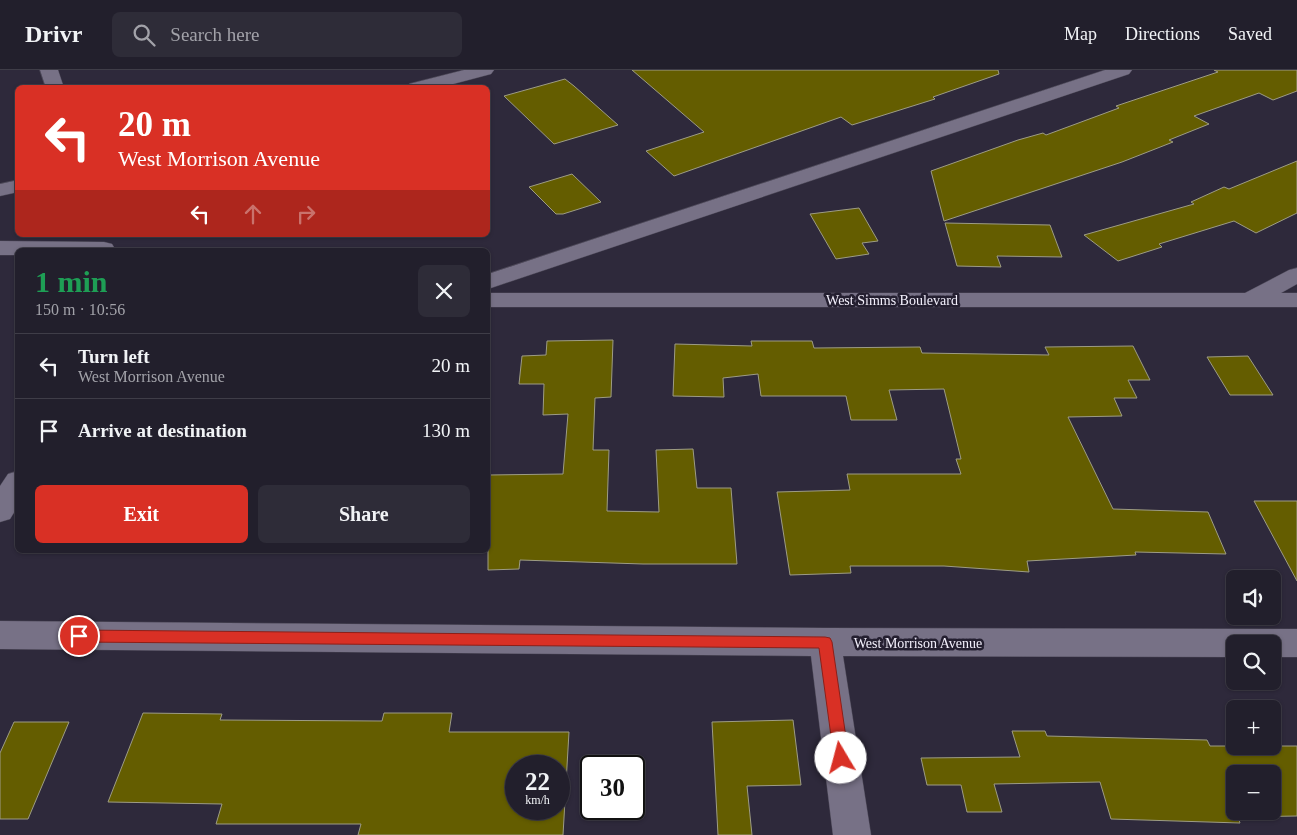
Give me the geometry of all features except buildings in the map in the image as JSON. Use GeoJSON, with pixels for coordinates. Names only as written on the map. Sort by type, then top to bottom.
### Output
{"type":"FeatureCollection","features":[{"type":"Feature","properties":{"kind":"street"},"geometry":{"type":"LineString","coordinates":[[49,70],[54,85]]}},
{"type":"Feature","properties":{"kind":"street"},"geometry":{"type":"LineString","coordinates":[[427,85],[485,70]]}},
{"type":"Feature","properties":{"kind":"street"},"geometry":{"type":"LineString","coordinates":[[490,281],[1123,70]]}},
{"type":"Feature","properties":{"kind":"street"},"geometry":{"type":"LineString","coordinates":[[0,190],[15,187]]}},
{"type":"Feature","properties":{"kind":"street"},"geometry":{"type":"LineString","coordinates":[[0,248],[103,245]]}},
{"type":"Feature","properties":{"kind":"street"},"geometry":{"type":"LineString","coordinates":[[1248,300],[1297,275]]}},
{"type":"Feature","properties":{"kind":"street","name":"West Simms Boulevard"},"geometry":{"type":"LineString","coordinates":[[490,300],[1297,300]]}},
{"type":"Feature","properties":{"kind":"street"},"geometry":{"type":"LineString","coordinates":[[0,511],[15,485]]}},
{"type":"Feature","properties":{"kind":"street","name":"West Morrison Avenue"},"geometry":{"type":"LineString","coordinates":[[0,635],[825,642],[1297,643]]}},
{"type":"Feature","properties":{"kind":"street"},"geometry":{"type":"LineString","coordinates":[[825,642],[852,835]]}},
{"type":"Feature","properties":{"kind":"route"},"geometry":{"type":"LineString","coordinates":[[79,636],[825,642],[841,758]]}}]}
